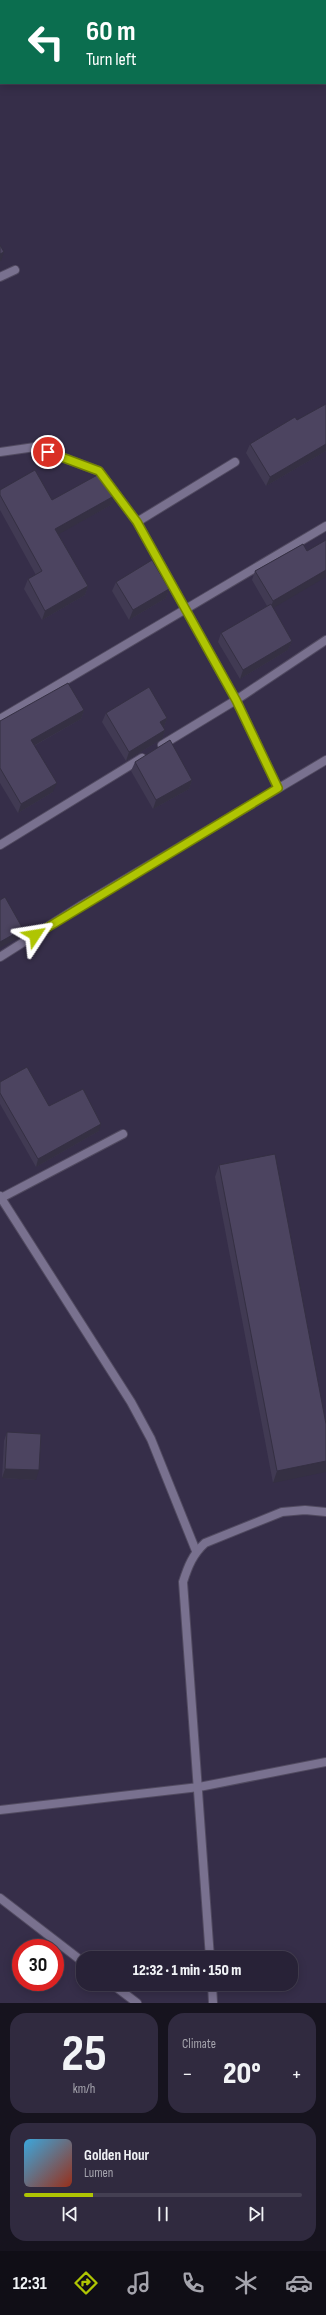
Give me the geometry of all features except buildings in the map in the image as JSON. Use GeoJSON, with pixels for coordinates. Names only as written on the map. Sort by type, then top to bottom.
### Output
{"type":"FeatureCollection","features":[{"type":"Feature","properties":{"kind":"street"},"geometry":{"type":"LineString","coordinates":[[0,277],[16,270]]}},
{"type":"Feature","properties":{"kind":"street"},"geometry":{"type":"LineString","coordinates":[[0,452],[35,447],[99,471],[137,522],[187,609],[236,700],[278,788]]}},
{"type":"Feature","properties":{"kind":"street"},"geometry":{"type":"LineString","coordinates":[[137,522],[235,462]]}},
{"type":"Feature","properties":{"kind":"street"},"geometry":{"type":"LineString","coordinates":[[0,719],[326,526]]}},
{"type":"Feature","properties":{"kind":"street"},"geometry":{"type":"LineString","coordinates":[[0,845],[236,700],[326,640]]}},
{"type":"Feature","properties":{"kind":"street"},"geometry":{"type":"LineString","coordinates":[[0,957],[82,905],[326,760]]}},
{"type":"Feature","properties":{"kind":"street"},"geometry":{"type":"LineString","coordinates":[[123,1134],[1,1197],[131,1402],[151,1439],[196,1551]]}},
{"type":"Feature","properties":{"kind":"street"},"geometry":{"type":"LineString","coordinates":[[210,1951],[199,1787],[183,1582],[190,1562],[196,1551],[205,1543],[282,1512],[305,1510],[326,1512]]}},
{"type":"Feature","properties":{"kind":"street"},"geometry":{"type":"LineString","coordinates":[[0,1810],[199,1787],[326,1762]]}},
{"type":"Feature","properties":{"kind":"street"},"geometry":{"type":"LineString","coordinates":[[0,1898],[76,1957]]}},
{"type":"Feature","properties":{"kind":"street"},"geometry":{"type":"LineString","coordinates":[[121,1991],[137,2003]]}},
{"type":"Feature","properties":{"kind":"street"},"geometry":{"type":"LineString","coordinates":[[212,1991],[213,2003]]}},
{"type":"Feature","properties":{"kind":"route"},"geometry":{"type":"LineString","coordinates":[[35,935],[82,905],[278,788],[236,700],[187,609],[137,522],[99,471],[48,452]]}}]}
